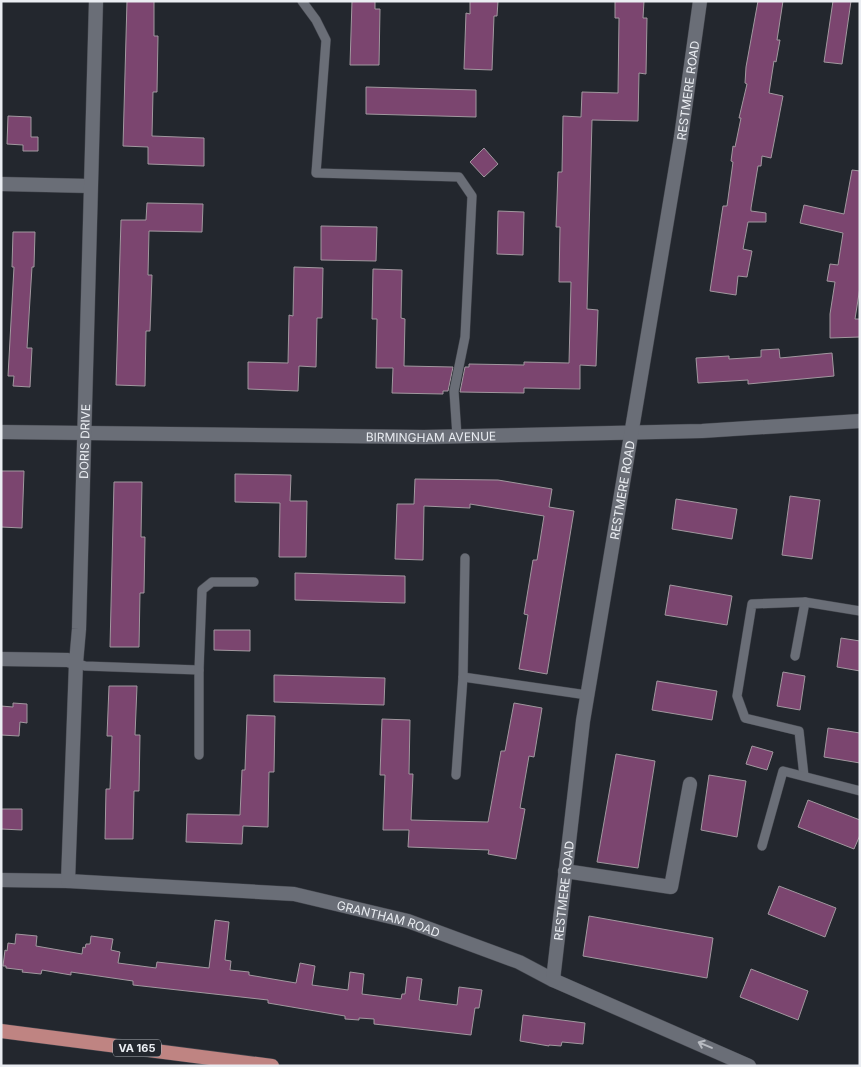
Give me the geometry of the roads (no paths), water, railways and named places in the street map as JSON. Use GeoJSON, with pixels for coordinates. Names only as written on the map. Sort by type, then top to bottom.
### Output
{"type":"FeatureCollection","features":[{"type":"Feature","properties":{"kind":"main road","name":"VA 165"},"geometry":{"type":"LineString","coordinates":[[1,1031],[272,1066]]}},
{"type":"Feature","properties":{"kind":"street","name":"DORIS DRIVE"},"geometry":{"type":"LineString","coordinates":[[68,881],[79,628],[96,1]]}},
{"type":"Feature","properties":{"kind":"street","name":"RESTMERE ROAD"},"geometry":{"type":"LineString","coordinates":[[553,980],[587,695],[681,137],[700,1]]}},
{"type":"Feature","properties":{"kind":"street"},"geometry":{"type":"LineString","coordinates":[[1,184],[90,186]]}},
{"type":"Feature","properties":{"kind":"street","name":"BIRMINGHAM AVENUE"},"geometry":{"type":"LineString","coordinates":[[1,432],[457,436],[702,431],[860,421]]}},
{"type":"Feature","properties":{"kind":"street"},"geometry":{"type":"LineString","coordinates":[[1,659],[68,660],[76,663]]}},
{"type":"Feature","properties":{"kind":"street"},"geometry":{"type":"LineString","coordinates":[[566,871],[672,888],[690,784]]}},
{"type":"Feature","properties":{"kind":"street","name":"GRANTHAM ROAD"},"geometry":{"type":"LineString","coordinates":[[1,880],[68,881],[294,894],[408,921],[519,962],[553,980],[749,1066]]}},
{"type":"Feature","properties":{"kind":"lane"},"geometry":{"type":"LineString","coordinates":[[302,1],[316,20],[326,40],[316,173],[459,177],[472,196],[465,337],[454,391],[457,436]]}},
{"type":"Feature","properties":{"kind":"lane"},"geometry":{"type":"LineString","coordinates":[[456,775],[462,677],[465,558]]}},
{"type":"Feature","properties":{"kind":"lane"},"geometry":{"type":"LineString","coordinates":[[198,755],[202,590],[212,582],[254,582]]}},
{"type":"Feature","properties":{"kind":"lane"},"geometry":{"type":"LineString","coordinates":[[804,776],[799,731],[745,718],[737,696],[752,604],[805,602],[860,611]]}},
{"type":"Feature","properties":{"kind":"lane"},"geometry":{"type":"LineString","coordinates":[[795,656],[805,602]]}},
{"type":"Feature","properties":{"kind":"lane"},"geometry":{"type":"LineString","coordinates":[[76,663],[84,666],[199,670]]}},
{"type":"Feature","properties":{"kind":"lane"},"geometry":{"type":"LineString","coordinates":[[462,677],[587,695]]}},
{"type":"Feature","properties":{"kind":"lane"},"geometry":{"type":"LineString","coordinates":[[762,846],[783,770],[860,791]]}}]}
